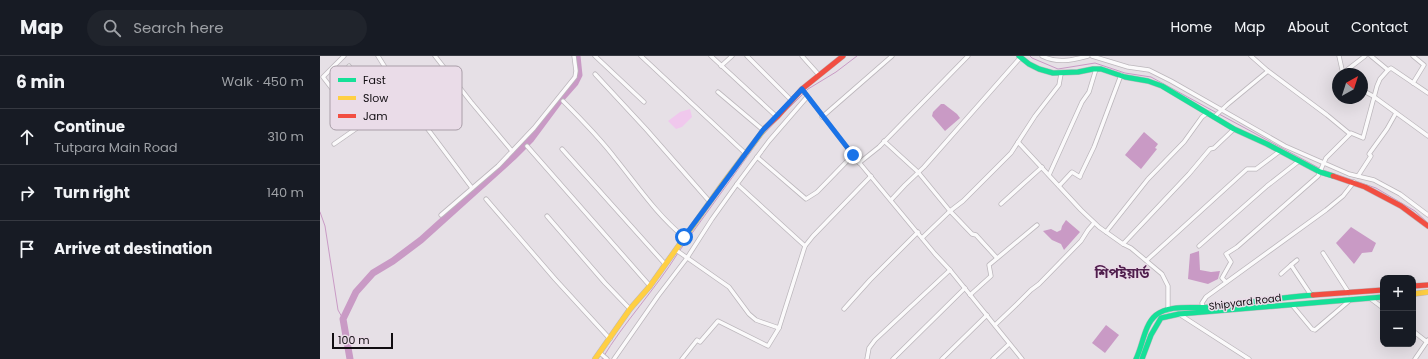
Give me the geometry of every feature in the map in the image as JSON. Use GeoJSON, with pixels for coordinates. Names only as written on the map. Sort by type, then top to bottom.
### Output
{"type":"FeatureCollection","features":[{"type":"Feature","properties":{"kind":"street"},"geometry":{"type":"LineString","coordinates":[[334,66],[344,56]]}},
{"type":"Feature","properties":{"kind":"street"},"geometry":{"type":"LineString","coordinates":[[378,56],[384,66]]}},
{"type":"Feature","properties":{"kind":"street"},"geometry":{"type":"LineString","coordinates":[[435,56],[443,66]]}},
{"type":"Feature","properties":{"kind":"street"},"geometry":{"type":"LineString","coordinates":[[441,215],[498,166],[534,128],[575,77],[576,71],[574,56]]}},
{"type":"Feature","properties":{"kind":"street"},"geometry":{"type":"LineString","coordinates":[[595,56],[644,102]]}},
{"type":"Feature","properties":{"kind":"street"},"geometry":{"type":"LineString","coordinates":[[641,56],[746,154]]}},
{"type":"Feature","properties":{"kind":"street"},"geometry":{"type":"LineString","coordinates":[[711,56],[776,117]]}},
{"type":"Feature","properties":{"kind":"street"},"geometry":{"type":"LineString","coordinates":[[721,66],[732,56]]}},
{"type":"Feature","properties":{"kind":"street"},"geometry":{"type":"LineString","coordinates":[[747,56],[792,100]]}},
{"type":"Feature","properties":{"kind":"street"},"geometry":{"type":"LineString","coordinates":[[802,56],[819,74]]}},
{"type":"Feature","properties":{"kind":"street"},"geometry":{"type":"LineString","coordinates":[[595,359],[630,309],[650,286],[684,237],[763,130],[802,89],[819,74],[844,56]]}},
{"type":"Feature","properties":{"kind":"street"},"geometry":{"type":"LineString","coordinates":[[822,117],[892,56]]}},
{"type":"Feature","properties":{"kind":"street"},"geometry":{"type":"LineString","coordinates":[[859,163],[879,147],[968,56]]}},
{"type":"Feature","properties":{"kind":"street"},"geometry":{"type":"LineString","coordinates":[[1042,56],[1051,60],[1067,61],[1088,56]]}},
{"type":"Feature","properties":{"kind":"street"},"geometry":{"type":"LineString","coordinates":[[1092,56],[1128,67],[1148,70],[1171,80],[1218,113],[1324,164],[1349,174],[1374,180],[1400,194],[1428,215]]}},
{"type":"Feature","properties":{"kind":"street"},"geometry":{"type":"LineString","coordinates":[[1251,56],[1268,71],[1350,134],[1351,133],[1363,138],[1380,79],[1388,70],[1391,68],[1428,93]]}},
{"type":"Feature","properties":{"kind":"street"},"geometry":{"type":"LineString","coordinates":[[1339,56],[1342,68]]}},
{"type":"Feature","properties":{"kind":"street"},"geometry":{"type":"LineString","coordinates":[[1349,68],[1365,56]]}},
{"type":"Feature","properties":{"kind":"street"},"geometry":{"type":"LineString","coordinates":[[1371,56],[1388,70]]}},
{"type":"Feature","properties":{"kind":"street"},"geometry":{"type":"LineString","coordinates":[[1413,56],[1428,69]]}},
{"type":"Feature","properties":{"kind":"street"},"geometry":{"type":"LineString","coordinates":[[891,200],[918,172],[1020,57],[1039,69],[1061,74],[1101,69],[1148,81],[1162,86],[1209,114]]}},
{"type":"Feature","properties":{"kind":"street"},"geometry":{"type":"LineString","coordinates":[[1413,83],[1424,65]]}},
{"type":"Feature","properties":{"kind":"street"},"geometry":{"type":"LineString","coordinates":[[1049,175],[1082,102],[1089,92],[1096,69]]}},
{"type":"Feature","properties":{"kind":"street"},"geometry":{"type":"LineString","coordinates":[[330,70],[323,77],[330,86]]}},
{"type":"Feature","properties":{"kind":"street"},"geometry":{"type":"LineString","coordinates":[[1106,232],[1148,179],[1184,142],[1202,117],[1206,114],[1218,113],[1268,71]]}},
{"type":"Feature","properties":{"kind":"street"},"geometry":{"type":"LineString","coordinates":[[595,74],[646,128],[710,202]]}},
{"type":"Feature","properties":{"kind":"street"},"geometry":{"type":"LineString","coordinates":[[922,238],[950,210],[963,201],[991,174],[1010,153],[1035,116],[1059,85],[1061,74]]}},
{"type":"Feature","properties":{"kind":"street"},"geometry":{"type":"LineString","coordinates":[[1059,186],[1072,172],[1080,176],[1094,146],[1121,75]]}},
{"type":"Feature","properties":{"kind":"street"},"geometry":{"type":"LineString","coordinates":[[802,89],[822,117],[859,163],[965,288],[1022,359]]}},
{"type":"Feature","properties":{"kind":"street"},"geometry":{"type":"LineString","coordinates":[[462,91],[512,151]]}},
{"type":"Feature","properties":{"kind":"street"},"geometry":{"type":"LineString","coordinates":[[718,92],[763,130]]}},
{"type":"Feature","properties":{"kind":"street"},"geometry":{"type":"LineString","coordinates":[[1368,93],[1428,136]]}},
{"type":"Feature","properties":{"kind":"street"},"geometry":{"type":"LineString","coordinates":[[614,359],[658,296],[687,258],[737,184],[769,141],[807,97]]}},
{"type":"Feature","properties":{"kind":"street"},"geometry":{"type":"LineString","coordinates":[[563,101],[602,142],[656,210],[684,237]]}},
{"type":"Feature","properties":{"kind":"street"},"geometry":{"type":"LineString","coordinates":[[1218,113],[1234,129],[1320,172],[1354,182],[1365,187],[1401,206],[1428,226]]}},
{"type":"Feature","properties":{"kind":"street"},"geometry":{"type":"LineString","coordinates":[[1358,176],[1371,156],[1369,154],[1387,129],[1396,113]]}},
{"type":"Feature","properties":{"kind":"street"},"geometry":{"type":"LineString","coordinates":[[1123,244],[1189,174],[1210,149],[1214,148],[1234,129]]}},
{"type":"Feature","properties":{"kind":"street"},"geometry":{"type":"LineString","coordinates":[[334,144],[356,130]]}},
{"type":"Feature","properties":{"kind":"street"},"geometry":{"type":"LineString","coordinates":[[428,130],[472,188]]}},
{"type":"Feature","properties":{"kind":"street"},"geometry":{"type":"LineString","coordinates":[[1226,282],[1222,278],[1231,262],[1226,254],[1237,247],[1318,176],[1326,158],[1350,134]]}},
{"type":"Feature","properties":{"kind":"street"},"geometry":{"type":"LineString","coordinates":[[884,141],[918,172],[972,234],[976,235],[997,258]]}},
{"type":"Feature","properties":{"kind":"street"},"geometry":{"type":"LineString","coordinates":[[1018,142],[1094,222],[1147,260],[1162,274],[1168,286],[1168,310]]}},
{"type":"Feature","properties":{"kind":"street"},"geometry":{"type":"LineString","coordinates":[[527,146],[650,286]]}},
{"type":"Feature","properties":{"kind":"street"},"geometry":{"type":"LineString","coordinates":[[562,149],[665,264]]}},
{"type":"Feature","properties":{"kind":"street"},"geometry":{"type":"LineString","coordinates":[[1147,260],[1247,169],[1256,169],[1280,151]]}},
{"type":"Feature","properties":{"kind":"street"},"geometry":{"type":"LineString","coordinates":[[757,157],[806,199],[817,192],[853,155]]}},
{"type":"Feature","properties":{"kind":"street"},"geometry":{"type":"LineString","coordinates":[[1199,246],[1267,186],[1299,161]]}},
{"type":"Feature","properties":{"kind":"street"},"geometry":{"type":"LineString","coordinates":[[1001,204],[1042,167]]}},
{"type":"Feature","properties":{"kind":"street"},"geometry":{"type":"LineString","coordinates":[[682,359],[697,340],[700,342],[718,321],[768,346],[779,328],[805,246],[871,176]]}},
{"type":"Feature","properties":{"kind":"street"},"geometry":{"type":"LineString","coordinates":[[1203,307],[1203,301],[1226,282],[1326,210],[1343,196],[1354,182]]}},
{"type":"Feature","properties":{"kind":"street"},"geometry":{"type":"LineString","coordinates":[[737,184],[805,246]]}},
{"type":"Feature","properties":{"kind":"street"},"geometry":{"type":"LineString","coordinates":[[486,199],[555,279],[610,338]]}},
{"type":"Feature","properties":{"kind":"street"},"geometry":{"type":"LineString","coordinates":[[547,216],[605,283],[630,309]]}},
{"type":"Feature","properties":{"kind":"street"},"geometry":{"type":"LineString","coordinates":[[995,325],[1039,284],[1081,241],[1094,222]]}},
{"type":"Feature","properties":{"kind":"street"},"geometry":{"type":"LineString","coordinates":[[970,295],[991,276],[989,265],[1037,225]]}},
{"type":"Feature","properties":{"kind":"street"},"geometry":{"type":"LineString","coordinates":[[844,308],[918,232]]}},
{"type":"Feature","properties":{"kind":"street"},"geometry":{"type":"LineString","coordinates":[[676,250],[729,287],[749,314],[756,320],[779,328]]}},
{"type":"Feature","properties":{"kind":"street"},"geometry":{"type":"LineString","coordinates":[[1323,253],[1349,293]]}},
{"type":"Feature","properties":{"kind":"street"},"geometry":{"type":"LineString","coordinates":[[1281,274],[1297,260]]}},
{"type":"Feature","properties":{"kind":"street"},"geometry":{"type":"LineString","coordinates":[[1291,265],[1311,295]]}},
{"type":"Feature","properties":{"kind":"street"},"geometry":{"type":"LineString","coordinates":[[868,359],[869,348],[875,340],[950,270]]}},
{"type":"Feature","properties":{"kind":"street"},"geometry":{"type":"LineString","coordinates":[[1416,286],[1428,285]]}},
{"type":"Feature","properties":{"kind":"street"},"geometry":{"type":"LineString","coordinates":[[893,359],[965,288]]}},
{"type":"Feature","properties":{"kind":"street","name":"Shipyard Road"},"geometry":{"type":"LineString","coordinates":[[1136,359],[1152,321],[1156,315],[1168,310],[1311,295],[1380,290]]}},
{"type":"Feature","properties":{"kind":"street"},"geometry":{"type":"LineString","coordinates":[[1416,294],[1428,292]]}},
{"type":"Feature","properties":{"kind":"street"},"geometry":{"type":"LineString","coordinates":[[1142,359],[1151,335],[1161,318],[1179,314],[1380,297]]}},
{"type":"Feature","properties":{"kind":"street"},"geometry":{"type":"LineString","coordinates":[[1370,298],[1380,306]]}},
{"type":"Feature","properties":{"kind":"street"},"geometry":{"type":"LineString","coordinates":[[1291,304],[1312,329],[1315,330],[1350,300]]}},
{"type":"Feature","properties":{"kind":"street"},"geometry":{"type":"LineString","coordinates":[[1179,314],[1249,359]]}},
{"type":"Feature","properties":{"kind":"street"},"geometry":{"type":"LineString","coordinates":[[942,359],[987,315]]}},
{"type":"Feature","properties":{"kind":"street"},"geometry":{"type":"LineString","coordinates":[[1415,359],[1427,341],[1416,333]]}},
{"type":"Feature","properties":{"kind":"street"},"geometry":{"type":"LineString","coordinates":[[993,359],[1009,344]]}},
{"type":"Feature","properties":{"kind":"street"},"geometry":{"type":"LineString","coordinates":[[600,353],[608,359]]}},
{"type":"Feature","properties":{"kind":"shaded area"},"geometry":{"type":"Polygon","coordinates":[[[941,104],[944,104],[960,118],[945,131],[932,116],[933,112],[941,104]]]}},
{"type":"Feature","properties":{"kind":"shaded area"},"geometry":{"type":"Polygon","coordinates":[[[690,109],[692,117],[682,127],[676,129],[668,121],[680,112],[690,109]]]}},
{"type":"Feature","properties":{"kind":"shaded area"},"geometry":{"type":"Polygon","coordinates":[[[1144,132],[1158,144],[1155,148],[1157,149],[1141,169],[1125,155],[1144,132]]]}},
{"type":"Feature","properties":{"kind":"shaded area"},"geometry":{"type":"Polygon","coordinates":[[[1066,220],[1080,232],[1064,250],[1061,244],[1052,240],[1043,231],[1051,229],[1057,232],[1061,230],[1066,220]]]}},
{"type":"Feature","properties":{"kind":"shaded area"},"geometry":{"type":"Polygon","coordinates":[[[1351,227],[1376,243],[1372,252],[1362,253],[1354,264],[1336,243],[1351,227]]]}},
{"type":"Feature","properties":{"kind":"shaded area"},"geometry":{"type":"Polygon","coordinates":[[[1199,251],[1200,270],[1211,272],[1220,271],[1218,279],[1208,284],[1188,279],[1190,254],[1199,251]]]}},
{"type":"Feature","properties":{"kind":"shaded area"},"geometry":{"type":"Polygon","coordinates":[[[1106,325],[1119,335],[1105,353],[1092,343],[1106,325]]]}},
{"type":"Feature","properties":{"kind":"waterway"},"geometry":{"type":"LineString","coordinates":[[350,359],[343,319],[356,292],[373,273],[393,261],[421,240],[531,139],[560,100],[575,83],[579,75],[577,56]]}},
{"type":"Feature","properties":{"kind":"waterway"},"geometry":{"type":"LineString","coordinates":[[785,112],[808,89],[836,72],[857,56]]}},
{"type":"Feature","properties":{"kind":"waterway"},"geometry":{"type":"LineString","coordinates":[[1030,56],[1058,69],[1095,63],[1125,73],[1151,77],[1217,113]]}},
{"type":"Feature","properties":{"kind":"waterway"},"geometry":{"type":"LineString","coordinates":[[1219,114],[1319,168]]}},
{"type":"Feature","properties":{"kind":"waterway"},"geometry":{"type":"LineString","coordinates":[[680,250],[762,136],[776,121]]}},
{"type":"Feature","properties":{"kind":"waterway"},"geometry":{"type":"LineString","coordinates":[[1323,170],[1376,188],[1415,211],[1428,223]]}},
{"type":"Feature","properties":{"kind":"waterway"},"geometry":{"type":"LineString","coordinates":[[320,212],[325,226],[338,310],[343,319]]}},
{"type":"Feature","properties":{"kind":"waterway"},"geometry":{"type":"LineString","coordinates":[[602,359],[678,253]]}},
{"type":"Feature","properties":{"kind":"traffic: fast"},"geometry":{"type":"LineString","coordinates":[[1019,56],[1029,64],[1053,73],[1101,69],[1125,77],[1148,81],[1162,86],[1234,129],[1267,144],[1320,172],[1333,176]]}},
{"type":"Feature","properties":{"kind":"traffic: fast"},"geometry":{"type":"LineString","coordinates":[[1136,359],[1146,330],[1152,319],[1156,315],[1168,309],[1210,307],[1313,295]]}},
{"type":"Feature","properties":{"kind":"traffic: fast"},"geometry":{"type":"LineString","coordinates":[[1142,359],[1151,335],[1161,318],[1179,314],[1380,297]]}},
{"type":"Feature","properties":{"kind":"traffic: slow"},"geometry":{"type":"LineString","coordinates":[[595,359],[630,309],[650,286],[724,182],[765,128]]}},
{"type":"Feature","properties":{"kind":"traffic: slow"},"geometry":{"type":"LineString","coordinates":[[1416,294],[1428,292]]}},
{"type":"Feature","properties":{"kind":"traffic: jam"},"geometry":{"type":"LineString","coordinates":[[765,128],[802,89],[843,56]]}},
{"type":"Feature","properties":{"kind":"traffic: jam"},"geometry":{"type":"LineString","coordinates":[[1333,176],[1365,187],[1401,206],[1428,226]]}},
{"type":"Feature","properties":{"kind":"traffic: jam"},"geometry":{"type":"LineString","coordinates":[[1416,286],[1428,285]]}},
{"type":"Feature","properties":{"kind":"traffic: jam"},"geometry":{"type":"LineString","coordinates":[[1313,295],[1380,290]]}},
{"type":"Feature","properties":{"kind":"district","name":"শিপইয়ার্ড"},"geometry":{"type":"Point","coordinates":[1122,273]}},
{"type":"Feature","properties":{"kind":"route"},"geometry":{"type":"LineString","coordinates":[[684,237],[763,130],[802,89],[853,155]]}}]}
